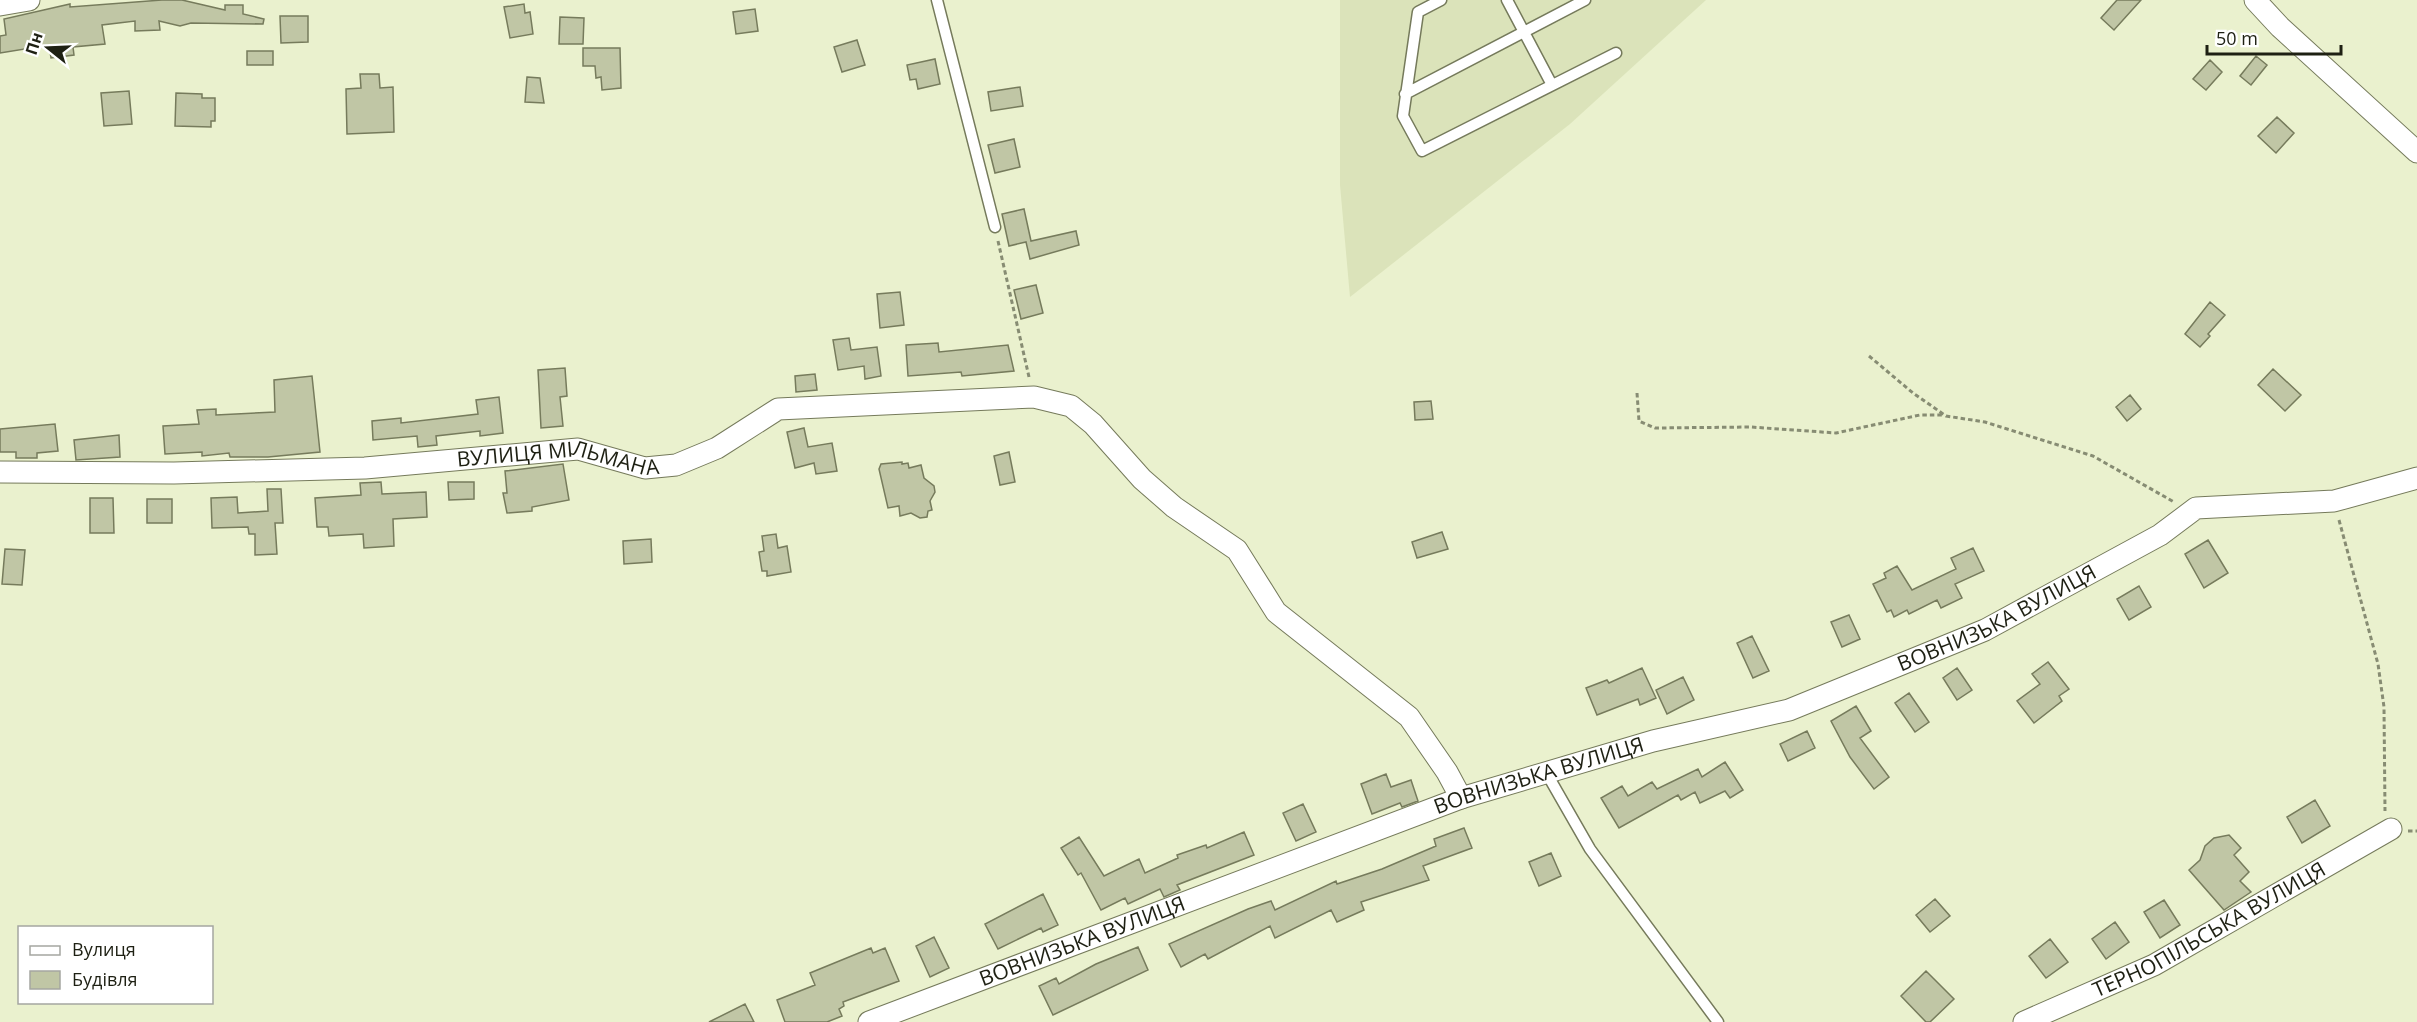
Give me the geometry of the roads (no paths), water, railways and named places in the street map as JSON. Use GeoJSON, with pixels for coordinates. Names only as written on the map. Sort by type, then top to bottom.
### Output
{"type":"FeatureCollection","features":[{"type":"Feature","properties":{"kind":"street"},"geometry":{"type":"LineString","coordinates":[[0,5],[29,0]]}},
{"type":"Feature","properties":{"kind":"street"},"geometry":{"type":"LineString","coordinates":[[2255,0],[2280,27],[2417,152]]}},
{"type":"Feature","properties":{"kind":"street","name":"ВУЛИЦЯ МІЛЬМАНА"},"geometry":{"type":"LineString","coordinates":[[0,472],[174,473],[365,468],[578,449],[645,468],[676,465],[717,448],[778,409],[945,399],[1034,397],[1071,406],[1093,424],[1143,479],[1174,507],[1237,550],[1276,612],[1409,717],[1447,771],[1461,798]]}},
{"type":"Feature","properties":{"kind":"street","name":"ВОВНИЗЬКА ВУЛИЦЯ"},"geometry":{"type":"LineString","coordinates":[[868,1022],[1461,798],[1653,741],[1789,710],[1984,630],[2160,535],[2196,508],[2334,501],[2417,478]]}},
{"type":"Feature","properties":{"kind":"street","name":"ТЕРНОПІЛЬСЬКА ВУЛИЦЯ"},"geometry":{"type":"LineString","coordinates":[[2024,1022],[2154,965],[2391,829]]}},
{"type":"Feature","properties":{"kind":"lane"},"geometry":{"type":"LineString","coordinates":[[938,0],[995,226]]}},
{"type":"Feature","properties":{"kind":"lane"},"geometry":{"type":"LineString","coordinates":[[1441,0],[1418,12],[1405,94],[1403,116],[1422,151],[1616,53]]}},
{"type":"Feature","properties":{"kind":"lane"},"geometry":{"type":"LineString","coordinates":[[1507,0],[1552,85]]}},
{"type":"Feature","properties":{"kind":"lane"},"geometry":{"type":"LineString","coordinates":[[1405,94],[1585,0]]}},
{"type":"Feature","properties":{"kind":"lane"},"geometry":{"type":"LineString","coordinates":[[1547,774],[1590,849],[1718,1022]]}}]}
